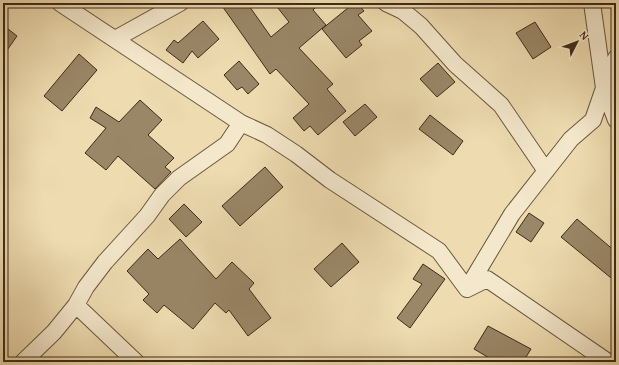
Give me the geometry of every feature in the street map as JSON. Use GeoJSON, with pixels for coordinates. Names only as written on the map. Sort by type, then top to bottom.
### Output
{"type":"FeatureCollection","features":[{"type":"Feature","properties":{"kind":"street"},"geometry":{"type":"LineString","coordinates":[[60,3],[241,123],[267,135],[296,154],[330,180],[439,251],[467,289]]}},
{"type":"Feature","properties":{"kind":"street"},"geometry":{"type":"LineString","coordinates":[[115,39],[180,3]]}},
{"type":"Feature","properties":{"kind":"street"},"geometry":{"type":"LineString","coordinates":[[386,3],[402,11],[421,26],[456,64],[501,105],[546,170]]}},
{"type":"Feature","properties":{"kind":"street"},"geometry":{"type":"LineString","coordinates":[[592,3],[604,88],[616,120]]}},
{"type":"Feature","properties":{"kind":"street"},"geometry":{"type":"LineString","coordinates":[[467,289],[512,214],[571,138],[593,120],[616,58]]}},
{"type":"Feature","properties":{"kind":"street"},"geometry":{"type":"LineString","coordinates":[[23,362],[54,332],[76,306],[86,287],[105,262],[147,216],[162,195],[179,178],[226,144],[241,123]]}},
{"type":"Feature","properties":{"kind":"street"},"geometry":{"type":"LineString","coordinates":[[467,289],[487,279],[608,362]]}},
{"type":"Feature","properties":{"kind":"street"},"geometry":{"type":"LineString","coordinates":[[76,306],[136,362]]}},
{"type":"Feature","properties":{"kind":"building"},"geometry":{"type":"Polygon","coordinates":[[[220,3],[247,3],[271,37],[289,22],[274,3],[320,3],[313,10],[326,25],[299,48],[333,84],[327,89],[346,111],[318,135],[310,126],[304,131],[293,118],[309,104],[276,69],[270,74],[220,3]]]}},
{"type":"Feature","properties":{"kind":"building"},"geometry":{"type":"Polygon","coordinates":[[[354,3],[357,3],[364,11],[358,15],[372,31],[359,41],[362,45],[346,58],[322,29],[354,3]]]}},
{"type":"Feature","properties":{"kind":"building"},"geometry":{"type":"Polygon","coordinates":[[[203,21],[219,39],[198,58],[192,51],[183,63],[166,50],[174,40],[178,43],[203,21]]]}},
{"type":"Feature","properties":{"kind":"building"},"geometry":{"type":"Polygon","coordinates":[[[535,22],[551,47],[533,59],[516,33],[535,22]]]}},
{"type":"Feature","properties":{"kind":"building"},"geometry":{"type":"Polygon","coordinates":[[[3,25],[17,36],[3,56],[3,25]]]}},
{"type":"Feature","properties":{"kind":"building"},"geometry":{"type":"Polygon","coordinates":[[[79,54],[97,70],[62,111],[44,96],[79,54]]]}},
{"type":"Feature","properties":{"kind":"building"},"geometry":{"type":"Polygon","coordinates":[[[239,61],[259,84],[248,94],[242,87],[237,90],[224,75],[239,61]]]}},
{"type":"Feature","properties":{"kind":"building"},"geometry":{"type":"Polygon","coordinates":[[[438,63],[455,82],[437,97],[420,79],[438,63]]]}},
{"type":"Feature","properties":{"kind":"building"},"geometry":{"type":"Polygon","coordinates":[[[140,100],[162,120],[148,135],[174,158],[165,167],[171,172],[155,189],[118,156],[106,170],[85,153],[106,128],[90,118],[96,107],[119,122],[140,100]]]}},
{"type":"Feature","properties":{"kind":"building"},"geometry":{"type":"Polygon","coordinates":[[[365,104],[377,117],[355,136],[343,122],[365,104]]]}},
{"type":"Feature","properties":{"kind":"building"},"geometry":{"type":"Polygon","coordinates":[[[430,115],[463,141],[453,155],[419,129],[430,115]]]}},
{"type":"Feature","properties":{"kind":"building"},"geometry":{"type":"Polygon","coordinates":[[[265,167],[283,187],[240,226],[222,206],[265,167]]]}},
{"type":"Feature","properties":{"kind":"building"},"geometry":{"type":"Polygon","coordinates":[[[184,204],[202,222],[186,237],[169,219],[184,204]]]}},
{"type":"Feature","properties":{"kind":"building"},"geometry":{"type":"Polygon","coordinates":[[[529,213],[544,223],[531,242],[516,232],[529,213]]]}},
{"type":"Feature","properties":{"kind":"building"},"geometry":{"type":"Polygon","coordinates":[[[577,219],[616,252],[616,282],[561,237],[577,219]]]}},
{"type":"Feature","properties":{"kind":"building"},"geometry":{"type":"Polygon","coordinates":[[[180,239],[216,279],[232,262],[254,283],[249,289],[271,318],[248,336],[229,310],[226,313],[215,303],[193,329],[164,305],[157,313],[143,300],[149,294],[127,271],[148,249],[158,259],[180,239]]]}},
{"type":"Feature","properties":{"kind":"building"},"geometry":{"type":"Polygon","coordinates":[[[342,243],[359,262],[331,287],[314,269],[342,243]]]}},
{"type":"Feature","properties":{"kind":"building"},"geometry":{"type":"Polygon","coordinates":[[[423,264],[445,279],[410,328],[397,318],[422,284],[413,279],[423,264]]]}},
{"type":"Feature","properties":{"kind":"building"},"geometry":{"type":"Polygon","coordinates":[[[488,326],[531,349],[523,362],[496,362],[474,349],[488,326]]]}}]}
